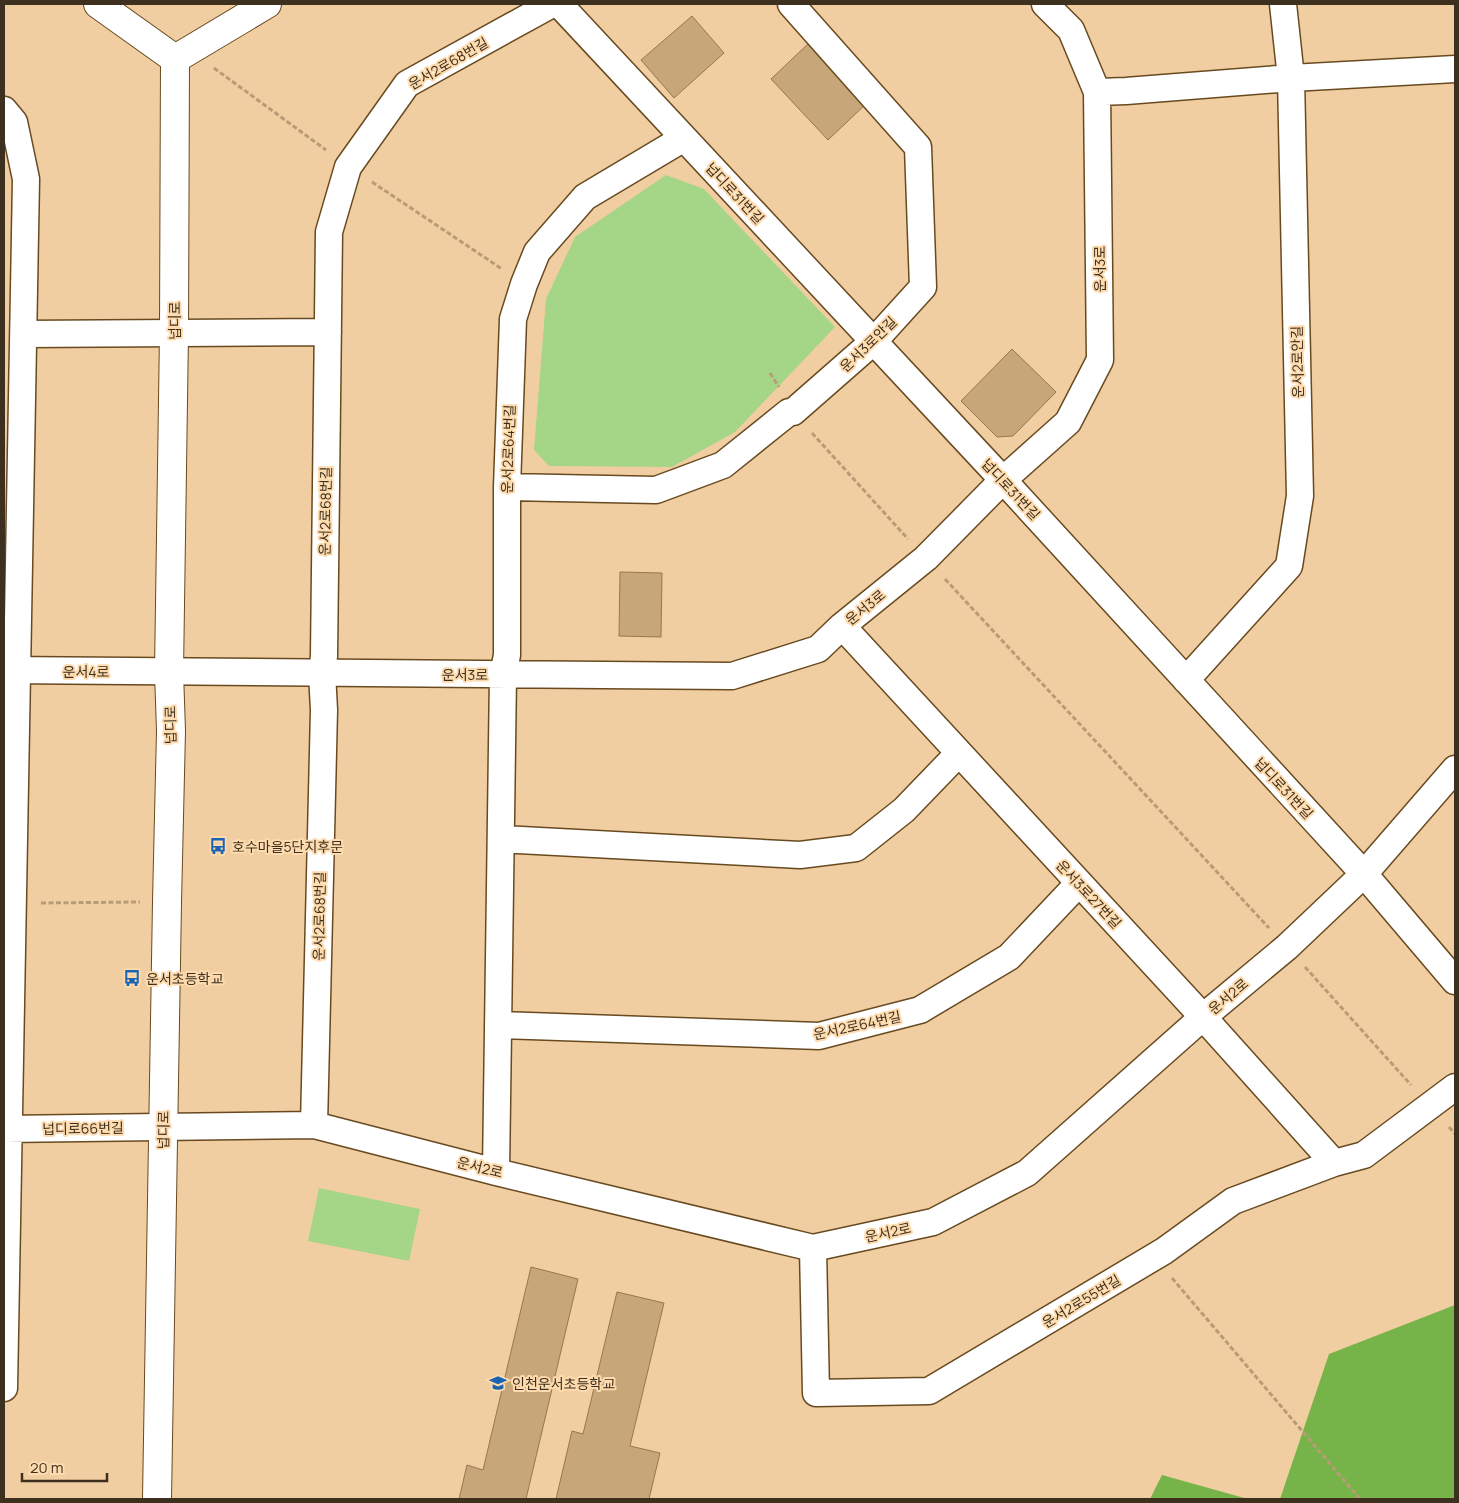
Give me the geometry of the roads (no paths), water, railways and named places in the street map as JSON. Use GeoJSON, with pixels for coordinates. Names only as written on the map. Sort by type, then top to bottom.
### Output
{"type":"FeatureCollection","features":[{"type":"Feature","properties":{"kind":"street"},"geometry":{"type":"LineString","coordinates":[[98,4],[175,59],[267,4]]}},
{"type":"Feature","properties":{"kind":"street","name":"운서2로68번길"},"geometry":{"type":"LineString","coordinates":[[314,1125],[324,710],[322,673],[324,656],[329,232],[348,167],[407,84],[552,4]]}},
{"type":"Feature","properties":{"kind":"street","name":"넙디로31번길"},"geometry":{"type":"LineString","coordinates":[[559,4],[1003,480],[1364,874],[1455,981]]}},
{"type":"Feature","properties":{"kind":"street","name":"운서3로안길"},"geometry":{"type":"LineString","coordinates":[[507,487],[656,490],[723,465],[789,412],[793,412],[874,341],[923,287],[918,147],[791,4]]}},
{"type":"Feature","properties":{"kind":"street","name":"운서3로"},"geometry":{"type":"LineString","coordinates":[[169,672],[732,676],[818,648],[842,626],[926,558],[1003,480],[1068,422],[1100,360],[1097,92],[1071,30],[1045,4]]}},
{"type":"Feature","properties":{"kind":"street","name":"운서2로안길"},"geometry":{"type":"LineString","coordinates":[[1186,680],[1289,566],[1300,496],[1291,78],[1283,4]]}},
{"type":"Feature","properties":{"kind":"street","name":"넙디로"},"geometry":{"type":"LineString","coordinates":[[157,1499],[166,902],[171,730],[169,672],[174,333],[175,59]]}},
{"type":"Feature","properties":{"kind":"street"},"geometry":{"type":"LineString","coordinates":[[1097,92],[1291,78],[1455,69]]}},
{"type":"Feature","properties":{"kind":"street"},"geometry":{"type":"LineString","coordinates":[[4,110],[14,122],[26,179],[24,334],[10,670],[4,1388]]}},
{"type":"Feature","properties":{"kind":"street","name":"운서2로64번길"},"geometry":{"type":"LineString","coordinates":[[496,1172],[503,674],[507,655],[507,487],[513,319],[537,252],[585,197],[684,138]]}},
{"type":"Feature","properties":{"kind":"street"},"geometry":{"type":"LineString","coordinates":[[24,334],[328,332]]}},
{"type":"Feature","properties":{"kind":"street","name":"운서3로27번길"},"geometry":{"type":"LineString","coordinates":[[842,626],[1203,1017],[1334,1163]]}},
{"type":"Feature","properties":{"kind":"street","name":"운서4로"},"geometry":{"type":"LineString","coordinates":[[10,670],[169,672]]}},
{"type":"Feature","properties":{"kind":"street"},"geometry":{"type":"LineString","coordinates":[[501,838],[800,855],[856,848],[904,810],[959,753]]}},
{"type":"Feature","properties":{"kind":"street","name":"운서2로"},"geometry":{"type":"LineString","coordinates":[[163,1126],[314,1125],[496,1172],[813,1248],[934,1222],[1027,1173],[1203,1017],[1287,947],[1364,874],[1455,769]]}},
{"type":"Feature","properties":{"kind":"street","name":"운서2로64번길"},"geometry":{"type":"LineString","coordinates":[[498,1025],[819,1036],[929,1006],[1009,957],[1079,883]]}},
{"type":"Feature","properties":{"kind":"street","name":"운서2로55번길"},"geometry":{"type":"LineString","coordinates":[[813,1248],[816,1393],[929,1391],[1152,1259],[1233,1201],[1334,1163],[1364,1155],[1455,1086]]}},
{"type":"Feature","properties":{"kind":"street","name":"넙디로66번길"},"geometry":{"type":"LineString","coordinates":[[6,1129],[163,1126]]}},
{"type":"Feature","properties":{"kind":"place","name":"호수마을5단지후문"},"geometry":{"type":"Point","coordinates":[218,846]}},
{"type":"Feature","properties":{"kind":"place","name":"운서초등학교"},"geometry":{"type":"Point","coordinates":[132,978]}},
{"type":"Feature","properties":{"kind":"place","name":"인천운서초등학교"},"geometry":{"type":"Point","coordinates":[498,1383]}}]}
